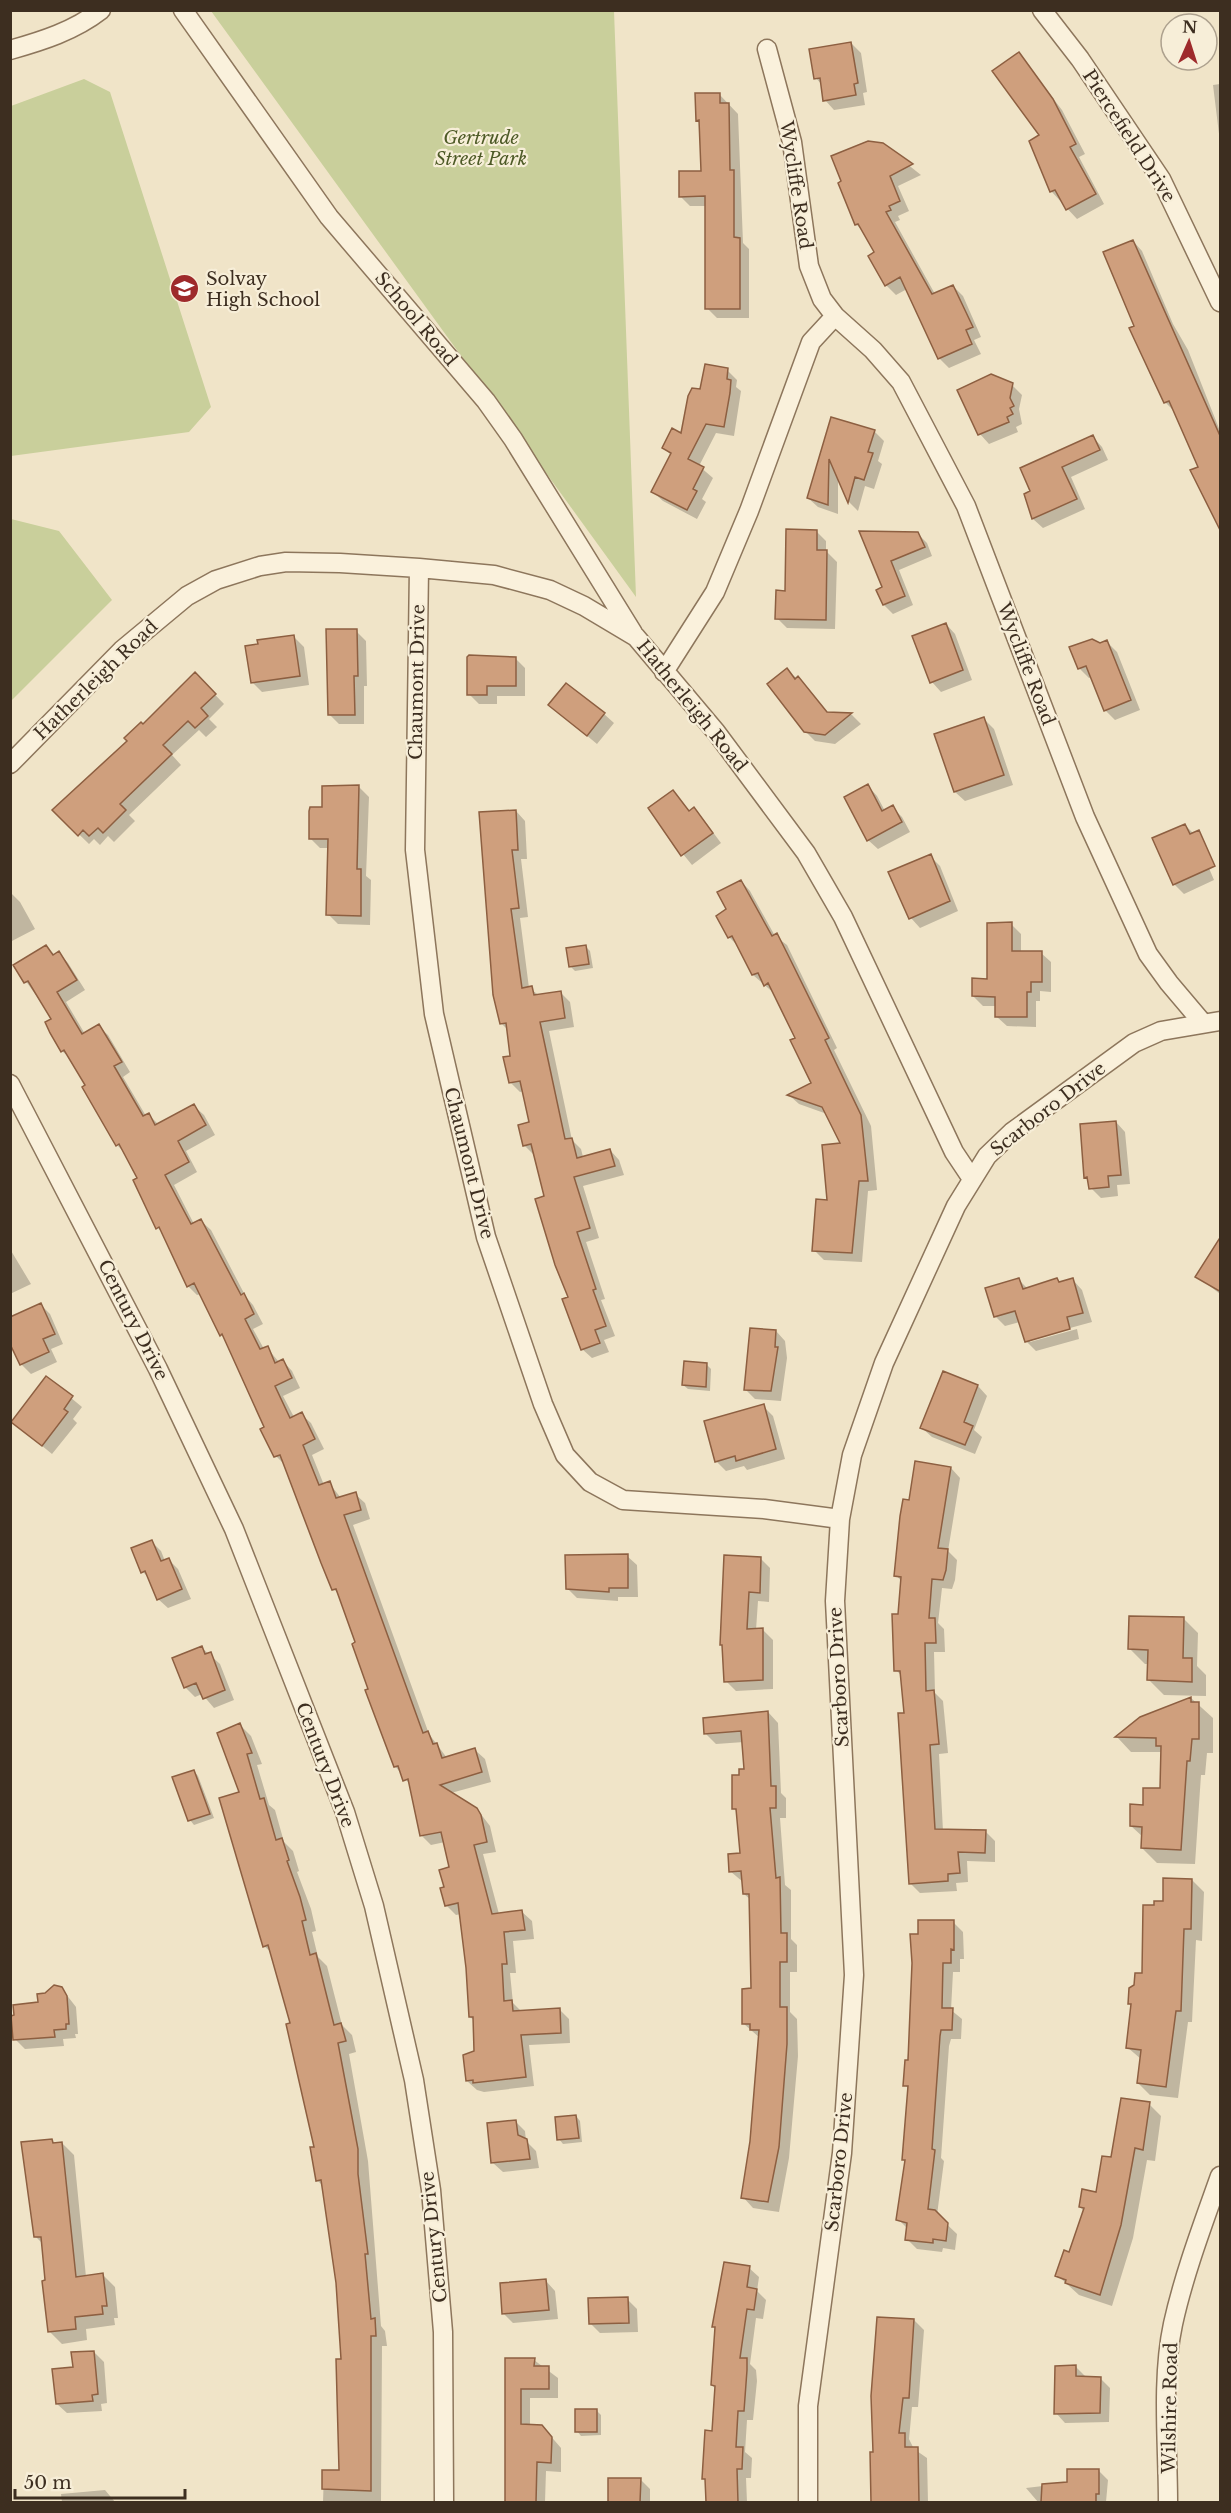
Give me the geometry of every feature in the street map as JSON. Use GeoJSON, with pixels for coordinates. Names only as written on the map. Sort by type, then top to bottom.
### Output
{"type":"FeatureCollection","features":[{"type":"Feature","properties":{"kind":"street"},"geometry":{"type":"LineString","coordinates":[[10,50],[44,40],[86,22],[101,10]]}},
{"type":"Feature","properties":{"kind":"street","name":"School Road"},"geometry":{"type":"LineString","coordinates":[[183,10],[329,217],[486,401],[636,637]]}},
{"type":"Feature","properties":{"kind":"street","name":"Piercefield Drive"},"geometry":{"type":"LineString","coordinates":[[1042,10],[1080,58],[1161,179],[1221,302]]}},
{"type":"Feature","properties":{"kind":"street","name":"Wycliffe Road"},"geometry":{"type":"LineString","coordinates":[[767,49],[792,142],[809,266],[822,299],[901,382],[966,506],[1085,817],[1148,954],[1202,1022]]}},
{"type":"Feature","properties":{"kind":"street"},"geometry":{"type":"LineString","coordinates":[[664,672],[715,592],[749,511],[811,342],[836,316]]}},
{"type":"Feature","properties":{"kind":"street","name":"Hatherleigh Road"},"geometry":{"type":"LineString","coordinates":[[10,764],[122,650],[187,596],[216,580],[260,566],[286,562],[340,563],[494,575],[550,590],[584,606],[636,637],[716,732],[806,853],[843,917],[954,1152],[972,1179]]}},
{"type":"Feature","properties":{"kind":"street","name":"Chaumont Drive"},"geometry":{"type":"LineString","coordinates":[[419,568],[416,850],[434,1014],[486,1237],[543,1404],[565,1455],[590,1482],[623,1500],[764,1509],[840,1519]]}},
{"type":"Feature","properties":{"kind":"street","name":"Scarboro Drive"},"geometry":{"type":"LineString","coordinates":[[808,2502],[808,2406],[842,2153],[854,1975],[835,1601],[840,1519],[852,1455],[884,1363],[956,1206],[987,1156],[1012,1132],[1134,1043],[1161,1031],[1202,1022],[1221,1021]]}},
{"type":"Feature","properties":{"kind":"street","name":"Century Drive"},"geometry":{"type":"LineString","coordinates":[[10,1084],[93,1240],[234,1529],[345,1812],[374,1906],[414,2080],[431,2190],[443,2332],[444,2502]]}},
{"type":"Feature","properties":{"kind":"street","name":"Wilshire Road"},"geometry":{"type":"LineString","coordinates":[[1168,2502],[1168,2363],[1173,2325],[1199,2235],[1221,2176]]}},
{"type":"Feature","properties":{"kind":"green space","name":"Gertrude Street Park"},"geometry":{"type":"Polygon","coordinates":[[[211,11],[614,11],[636,597],[211,11]]]}},
{"type":"Feature","properties":{"kind":"green space"},"geometry":{"type":"Polygon","coordinates":[[[84,79],[110,92],[211,407],[189,432],[11,456],[11,106],[84,79]]]}},
{"type":"Feature","properties":{"kind":"green space"},"geometry":{"type":"Polygon","coordinates":[[[11,519],[59,531],[112,600],[11,701],[11,519]]]}},
{"type":"Feature","properties":{"kind":"building"},"geometry":{"type":"Polygon","coordinates":[[[851,42],[858,83],[854,84],[856,95],[823,101],[820,78],[814,79],[809,49],[851,42]]]}},
{"type":"Feature","properties":{"kind":"building"},"geometry":{"type":"Polygon","coordinates":[[[1019,52],[1053,99],[1076,144],[1070,147],[1096,194],[1066,210],[1055,190],[1050,192],[1029,141],[1039,135],[992,71],[1019,52]]]}},
{"type":"Feature","properties":{"kind":"building"},"geometry":{"type":"Polygon","coordinates":[[[695,93],[720,93],[720,103],[729,103],[730,170],[734,170],[734,237],[740,238],[740,309],[705,309],[705,196],[679,197],[679,171],[701,171],[699,120],[696,121],[695,93]]]}},
{"type":"Feature","properties":{"kind":"building"},"geometry":{"type":"Polygon","coordinates":[[[868,141],[883,143],[913,164],[890,176],[900,201],[889,206],[891,210],[886,212],[932,294],[953,285],[973,327],[966,330],[972,344],[938,359],[900,277],[885,286],[868,256],[874,252],[858,224],[855,225],[838,183],[841,181],[831,156],[868,141]]]}},
{"type":"Feature","properties":{"kind":"building"},"geometry":{"type":"Polygon","coordinates":[[[1133,240],[1221,438],[1221,532],[1190,470],[1198,467],[1169,401],[1164,403],[1129,328],[1134,326],[1103,252],[1133,240]]]}},
{"type":"Feature","properties":{"kind":"building"},"geometry":{"type":"Polygon","coordinates":[[[705,364],[728,368],[727,379],[731,380],[730,393],[724,427],[706,424],[688,459],[704,467],[693,489],[697,491],[687,510],[651,492],[671,453],[662,448],[672,428],[681,433],[688,396],[692,388],[700,389],[705,364]]]}},
{"type":"Feature","properties":{"kind":"building"},"geometry":{"type":"Polygon","coordinates":[[[991,374],[1013,383],[1010,398],[1014,406],[1010,408],[1013,414],[1007,417],[1009,422],[978,435],[957,390],[991,374]]]}},
{"type":"Feature","properties":{"kind":"building"},"geometry":{"type":"Polygon","coordinates":[[[831,417],[875,430],[868,452],[873,453],[864,480],[855,477],[848,503],[829,459],[828,505],[807,498],[831,417]]]}},
{"type":"Feature","properties":{"kind":"building"},"geometry":{"type":"Polygon","coordinates":[[[1093,435],[1100,450],[1062,467],[1077,499],[1032,519],[1024,494],[1030,491],[1020,468],[1093,435]]]}},
{"type":"Feature","properties":{"kind":"building"},"geometry":{"type":"Polygon","coordinates":[[[786,529],[817,530],[817,550],[827,550],[826,620],[775,619],[776,590],[785,591],[786,529]]]}},
{"type":"Feature","properties":{"kind":"building"},"geometry":{"type":"Polygon","coordinates":[[[859,531],[918,532],[925,547],[891,561],[905,596],[883,605],[876,590],[882,587],[859,531]]]}},
{"type":"Feature","properties":{"kind":"building"},"geometry":{"type":"Polygon","coordinates":[[[946,623],[963,670],[930,683],[912,636],[946,623]]]}},
{"type":"Feature","properties":{"kind":"building"},"geometry":{"type":"Polygon","coordinates":[[[326,629],[357,629],[358,676],[354,676],[355,715],[328,715],[326,629]]]}},
{"type":"Feature","properties":{"kind":"building"},"geometry":{"type":"Polygon","coordinates":[[[294,635],[300,676],[251,683],[245,646],[258,644],[257,640],[294,635]]]}},
{"type":"Feature","properties":{"kind":"building"},"geometry":{"type":"Polygon","coordinates":[[[1092,639],[1100,643],[1107,640],[1131,700],[1104,711],[1086,666],[1078,669],[1069,647],[1092,639]]]}},
{"type":"Feature","properties":{"kind":"building"},"geometry":{"type":"Polygon","coordinates":[[[469,655],[516,657],[516,686],[487,686],[487,695],[467,695],[467,657],[469,655]]]}},
{"type":"Feature","properties":{"kind":"building"},"geometry":{"type":"Polygon","coordinates":[[[787,668],[795,679],[798,676],[827,712],[852,713],[825,735],[804,732],[767,684],[787,668]]]}},
{"type":"Feature","properties":{"kind":"building"},"geometry":{"type":"Polygon","coordinates":[[[195,672],[216,694],[201,708],[208,716],[195,728],[188,721],[163,745],[172,754],[120,804],[126,810],[103,833],[98,828],[89,836],[83,830],[78,836],[52,810],[127,741],[124,738],[141,722],[143,724],[195,672]]]}},
{"type":"Feature","properties":{"kind":"building"},"geometry":{"type":"Polygon","coordinates":[[[566,683],[605,713],[587,736],[548,705],[566,683]]]}},
{"type":"Feature","properties":{"kind":"building"},"geometry":{"type":"Polygon","coordinates":[[[984,717],[1004,775],[954,792],[934,734],[984,717]]]}},
{"type":"Feature","properties":{"kind":"building"},"geometry":{"type":"Polygon","coordinates":[[[868,784],[882,811],[893,805],[902,822],[867,841],[844,797],[868,784]]]}},
{"type":"Feature","properties":{"kind":"building"},"geometry":{"type":"Polygon","coordinates":[[[359,785],[357,869],[361,869],[361,916],[326,915],[328,839],[309,839],[310,807],[322,807],[322,786],[359,785]]]}},
{"type":"Feature","properties":{"kind":"building"},"geometry":{"type":"Polygon","coordinates":[[[673,790],[689,811],[694,807],[713,833],[681,856],[648,808],[673,790]]]}},
{"type":"Feature","properties":{"kind":"building"},"geometry":{"type":"Polygon","coordinates":[[[516,810],[518,850],[512,850],[519,908],[511,909],[522,988],[532,986],[534,995],[561,991],[565,1018],[540,1022],[565,1139],[572,1138],[577,1158],[610,1149],[615,1166],[574,1177],[590,1228],[577,1232],[596,1289],[593,1290],[606,1326],[595,1330],[600,1343],[581,1350],[562,1299],[568,1297],[555,1265],[535,1199],[544,1196],[531,1144],[523,1146],[518,1125],[529,1122],[520,1081],[509,1083],[503,1057],[510,1056],[506,1023],[500,1024],[493,995],[479,812],[516,810]]]}},
{"type":"Feature","properties":{"kind":"building"},"geometry":{"type":"Polygon","coordinates":[[[1185,824],[1190,834],[1199,830],[1215,866],[1173,885],[1152,838],[1185,824]]]}},
{"type":"Feature","properties":{"kind":"building"},"geometry":{"type":"Polygon","coordinates":[[[931,854],[950,901],[909,919],[888,872],[931,854]]]}},
{"type":"Feature","properties":{"kind":"building"},"geometry":{"type":"Polygon","coordinates":[[[741,880],[772,936],[777,933],[829,1038],[825,1040],[861,1115],[868,1181],[859,1181],[852,1253],[812,1251],[816,1199],[827,1200],[822,1145],[840,1143],[822,1107],[787,1095],[811,1083],[790,1040],[795,1038],[768,983],[764,986],[758,973],[752,975],[732,936],[728,938],[716,916],[726,909],[717,892],[741,880]]]}},
{"type":"Feature","properties":{"kind":"building"},"geometry":{"type":"Polygon","coordinates":[[[1012,922],[1012,951],[1042,951],[1042,982],[1031,982],[1031,992],[1027,992],[1027,1017],[995,1017],[995,997],[972,996],[972,978],[987,979],[987,923],[1012,922]]]}},
{"type":"Feature","properties":{"kind":"building"},"geometry":{"type":"Polygon","coordinates":[[[46,945],[53,955],[59,951],[77,980],[57,992],[82,1034],[99,1024],[122,1062],[114,1066],[143,1116],[149,1113],[155,1125],[194,1104],[206,1125],[178,1141],[189,1162],[165,1175],[191,1224],[201,1219],[241,1295],[244,1293],[254,1314],[245,1319],[260,1349],[268,1346],[275,1363],[283,1359],[292,1378],[275,1386],[290,1418],[302,1412],[315,1439],[303,1445],[319,1485],[330,1481],[336,1498],[356,1492],[361,1510],[344,1515],[423,1733],[428,1731],[433,1744],[437,1743],[442,1758],[475,1748],[482,1772],[440,1785],[477,1808],[481,1815],[487,1842],[474,1845],[492,1914],[522,1910],[525,1930],[504,1932],[507,1964],[502,1964],[504,2001],[512,2000],[513,2011],[560,2008],[561,2033],[521,2035],[526,2077],[473,2083],[473,2080],[466,2081],[463,2055],[474,2051],[473,2017],[469,2017],[458,1903],[445,1906],[440,1888],[444,1887],[439,1870],[449,1867],[441,1832],[420,1836],[408,1779],[403,1781],[398,1766],[394,1767],[365,1690],[368,1689],[352,1644],[355,1642],[336,1589],[332,1590],[280,1455],[274,1457],[260,1429],[264,1427],[222,1334],[220,1336],[194,1283],[187,1287],[159,1227],[156,1229],[133,1180],[137,1178],[119,1144],[116,1146],[82,1087],[85,1085],[64,1050],[61,1052],[50,1033],[45,1022],[51,1019],[28,981],[24,983],[13,965],[46,945]]]}},
{"type":"Feature","properties":{"kind":"building"},"geometry":{"type":"Polygon","coordinates":[[[586,945],[589,964],[569,967],[566,948],[586,945]]]}},
{"type":"Feature","properties":{"kind":"building"},"geometry":{"type":"Polygon","coordinates":[[[1116,1121],[1121,1175],[1108,1176],[1109,1187],[1089,1189],[1087,1177],[1084,1178],[1080,1124],[1116,1121]]]}},
{"type":"Feature","properties":{"kind":"building"},"geometry":{"type":"Polygon","coordinates":[[[1221,1236],[1221,1292],[1195,1277],[1221,1236]]]}},
{"type":"Feature","properties":{"kind":"building"},"geometry":{"type":"Polygon","coordinates":[[[1019,1278],[1023,1289],[1057,1278],[1059,1282],[1073,1278],[1083,1313],[1067,1317],[1070,1329],[1025,1342],[1015,1311],[994,1317],[985,1288],[1019,1278]]]}},
{"type":"Feature","properties":{"kind":"building"},"geometry":{"type":"Polygon","coordinates":[[[41,1303],[55,1334],[43,1339],[49,1352],[20,1365],[10,1344],[10,1317],[41,1303]]]}},
{"type":"Feature","properties":{"kind":"building"},"geometry":{"type":"Polygon","coordinates":[[[750,1328],[776,1330],[775,1347],[778,1347],[771,1391],[744,1390],[750,1328]]]}},
{"type":"Feature","properties":{"kind":"building"},"geometry":{"type":"Polygon","coordinates":[[[684,1361],[707,1363],[706,1387],[682,1385],[684,1361]]]}},
{"type":"Feature","properties":{"kind":"building"},"geometry":{"type":"Polygon","coordinates":[[[943,1371],[978,1385],[964,1422],[973,1426],[965,1445],[920,1428],[943,1371]]]}},
{"type":"Feature","properties":{"kind":"building"},"geometry":{"type":"Polygon","coordinates":[[[46,1376],[73,1396],[64,1409],[68,1412],[42,1446],[11,1422],[46,1376]]]}},
{"type":"Feature","properties":{"kind":"building"},"geometry":{"type":"Polygon","coordinates":[[[764,1404],[776,1449],[736,1461],[735,1456],[715,1462],[704,1421],[764,1404]]]}},
{"type":"Feature","properties":{"kind":"building"},"geometry":{"type":"Polygon","coordinates":[[[915,1461],[951,1467],[938,1548],[948,1549],[946,1570],[943,1580],[932,1579],[929,1618],[935,1618],[936,1643],[925,1643],[926,1691],[934,1690],[939,1744],[930,1745],[935,1829],[986,1830],[985,1853],[958,1852],[960,1873],[948,1874],[948,1881],[909,1884],[898,1713],[904,1713],[900,1671],[894,1671],[892,1614],[898,1614],[901,1577],[894,1576],[900,1516],[903,1499],[909,1500],[915,1461]]]}},
{"type":"Feature","properties":{"kind":"building"},"geometry":{"type":"Polygon","coordinates":[[[152,1540],[161,1561],[169,1558],[182,1589],[157,1600],[145,1571],[141,1573],[131,1548],[152,1540]]]}},
{"type":"Feature","properties":{"kind":"building"},"geometry":{"type":"Polygon","coordinates":[[[628,1554],[628,1588],[609,1588],[609,1592],[566,1589],[565,1555],[628,1554]]]}},
{"type":"Feature","properties":{"kind":"building"},"geometry":{"type":"Polygon","coordinates":[[[724,1555],[761,1557],[760,1593],[749,1592],[747,1629],[763,1628],[763,1680],[724,1682],[722,1645],[720,1645],[724,1555]]]}},
{"type":"Feature","properties":{"kind":"building"},"geometry":{"type":"Polygon","coordinates":[[[1129,1616],[1184,1617],[1183,1658],[1192,1658],[1192,1682],[1147,1680],[1148,1650],[1128,1649],[1129,1616]]]}},
{"type":"Feature","properties":{"kind":"building"},"geometry":{"type":"Polygon","coordinates":[[[202,1646],[205,1654],[211,1652],[225,1690],[203,1699],[196,1683],[184,1688],[172,1658],[202,1646]]]}},
{"type":"Feature","properties":{"kind":"building"},"geometry":{"type":"Polygon","coordinates":[[[1191,1697],[1191,1702],[1199,1702],[1199,1739],[1192,1739],[1190,1761],[1187,1761],[1181,1850],[1141,1848],[1142,1827],[1130,1826],[1130,1804],[1143,1805],[1143,1788],[1160,1788],[1161,1746],[1156,1746],[1156,1738],[1115,1737],[1140,1717],[1191,1697]]]}},
{"type":"Feature","properties":{"kind":"building"},"geometry":{"type":"Polygon","coordinates":[[[768,1711],[771,1786],[776,1786],[776,1808],[770,1808],[776,1878],[780,1877],[781,1933],[787,1933],[787,1962],[780,1962],[780,2007],[787,2007],[787,2044],[779,2147],[768,2202],[741,2198],[750,2141],[759,2030],[750,2030],[750,2024],[742,2024],[742,1989],[751,1988],[749,1894],[743,1894],[741,1871],[729,1872],[728,1854],[740,1853],[736,1809],[732,1809],[732,1775],[739,1775],[739,1769],[744,1769],[741,1731],[704,1734],[703,1718],[768,1711]]]}},
{"type":"Feature","properties":{"kind":"building"},"geometry":{"type":"Polygon","coordinates":[[[240,1723],[252,1753],[247,1754],[260,1799],[264,1798],[276,1840],[282,1838],[289,1860],[287,1861],[306,1920],[302,1921],[310,1955],[316,1953],[334,2025],[341,2023],[346,2041],[338,2043],[358,2149],[358,2174],[368,2254],[365,2254],[371,2319],[375,2318],[376,2336],[371,2336],[371,2491],[322,2489],[322,2470],[339,2470],[336,2359],[341,2359],[336,2283],[321,2180],[316,2181],[310,2147],[314,2147],[286,2024],[290,2023],[268,1945],[263,1947],[219,1798],[239,1792],[217,1733],[240,1723]]]}},
{"type":"Feature","properties":{"kind":"building"},"geometry":{"type":"Polygon","coordinates":[[[194,1770],[210,1814],[188,1821],[172,1777],[194,1770]]]}},
{"type":"Feature","properties":{"kind":"building"},"geometry":{"type":"Polygon","coordinates":[[[1163,1878],[1192,1879],[1191,1929],[1184,1929],[1181,2011],[1176,2011],[1166,2087],[1137,2083],[1141,2050],[1126,2048],[1131,2004],[1128,2004],[1129,1988],[1134,1985],[1135,1973],[1142,1973],[1143,1905],[1154,1905],[1154,1901],[1163,1901],[1163,1878]]]}},
{"type":"Feature","properties":{"kind":"building"},"geometry":{"type":"Polygon","coordinates":[[[918,1920],[954,1920],[954,1950],[951,1949],[951,1963],[943,1963],[942,2008],[953,2008],[952,2030],[941,2030],[940,2036],[932,2149],[935,2150],[928,2209],[935,2210],[948,2223],[946,2241],[933,2239],[933,2243],[905,2240],[907,2223],[896,2220],[905,2160],[902,2160],[908,2086],[903,2086],[905,2060],[908,2060],[912,1963],[910,1934],[918,1934],[918,1920]]]}},
{"type":"Feature","properties":{"kind":"building"},"geometry":{"type":"Polygon","coordinates":[[[54,1985],[62,1987],[67,1996],[69,2024],[66,2024],[66,2029],[54,2030],[55,2037],[13,2040],[11,2016],[14,2015],[13,2005],[38,2002],[37,1994],[45,1993],[54,1985]]]}},
{"type":"Feature","properties":{"kind":"building"},"geometry":{"type":"Polygon","coordinates":[[[1121,2098],[1150,2102],[1143,2150],[1135,2148],[1121,2225],[1100,2295],[1065,2283],[1066,2280],[1055,2276],[1064,2250],[1069,2252],[1084,2208],[1079,2207],[1082,2189],[1096,2192],[1102,2156],[1111,2157],[1121,2098]]]}},
{"type":"Feature","properties":{"kind":"building"},"geometry":{"type":"Polygon","coordinates":[[[576,2115],[579,2138],[557,2140],[555,2117],[576,2115]]]}},
{"type":"Feature","properties":{"kind":"building"},"geometry":{"type":"Polygon","coordinates":[[[516,2120],[518,2135],[527,2139],[530,2159],[491,2163],[487,2123],[516,2120]]]}},
{"type":"Feature","properties":{"kind":"building"},"geometry":{"type":"Polygon","coordinates":[[[52,2139],[53,2143],[62,2142],[76,2277],[103,2273],[107,2306],[102,2306],[103,2314],[75,2317],[76,2329],[48,2332],[42,2281],[45,2280],[41,2237],[34,2237],[21,2142],[52,2139]]]}},
{"type":"Feature","properties":{"kind":"building"},"geometry":{"type":"Polygon","coordinates":[[[724,2262],[750,2266],[747,2287],[757,2289],[754,2310],[747,2309],[740,2358],[747,2358],[747,2370],[744,2411],[738,2411],[736,2447],[743,2447],[742,2469],[737,2469],[738,2502],[706,2502],[705,2479],[702,2479],[705,2430],[712,2431],[715,2386],[711,2385],[715,2327],[712,2327],[724,2262]]]}},
{"type":"Feature","properties":{"kind":"building"},"geometry":{"type":"Polygon","coordinates":[[[546,2279],[549,2310],[502,2314],[500,2283],[546,2279]]]}},
{"type":"Feature","properties":{"kind":"building"},"geometry":{"type":"Polygon","coordinates":[[[628,2297],[629,2323],[589,2324],[588,2298],[628,2297]]]}},
{"type":"Feature","properties":{"kind":"building"},"geometry":{"type":"Polygon","coordinates":[[[877,2317],[914,2319],[909,2398],[903,2398],[899,2433],[905,2433],[905,2447],[918,2447],[919,2502],[871,2502],[870,2452],[873,2452],[871,2396],[877,2317]]]}},
{"type":"Feature","properties":{"kind":"building"},"geometry":{"type":"Polygon","coordinates":[[[94,2351],[98,2394],[92,2395],[93,2401],[56,2404],[52,2369],[73,2367],[71,2352],[94,2351]]]}},
{"type":"Feature","properties":{"kind":"building"},"geometry":{"type":"Polygon","coordinates":[[[505,2358],[535,2358],[534,2366],[549,2366],[549,2389],[521,2389],[521,2424],[542,2425],[552,2437],[551,2463],[537,2462],[536,2502],[505,2502],[505,2358]]]}},
{"type":"Feature","properties":{"kind":"building"},"geometry":{"type":"Polygon","coordinates":[[[1076,2365],[1076,2376],[1101,2377],[1100,2413],[1054,2414],[1055,2366],[1076,2365]]]}},
{"type":"Feature","properties":{"kind":"building"},"geometry":{"type":"Polygon","coordinates":[[[575,2409],[597,2409],[597,2432],[575,2432],[575,2409]]]}},
{"type":"Feature","properties":{"kind":"building"},"geometry":{"type":"Polygon","coordinates":[[[1067,2469],[1099,2469],[1099,2494],[1096,2494],[1096,2502],[1041,2502],[1042,2484],[1067,2482],[1067,2469]]]}},
{"type":"Feature","properties":{"kind":"building"},"geometry":{"type":"Polygon","coordinates":[[[608,2478],[641,2478],[640,2502],[608,2502],[608,2478]]]}},
{"type":"Feature","properties":{"kind":"place","name":"Solvay High School"},"geometry":{"type":"Point","coordinates":[185,289]}}]}
